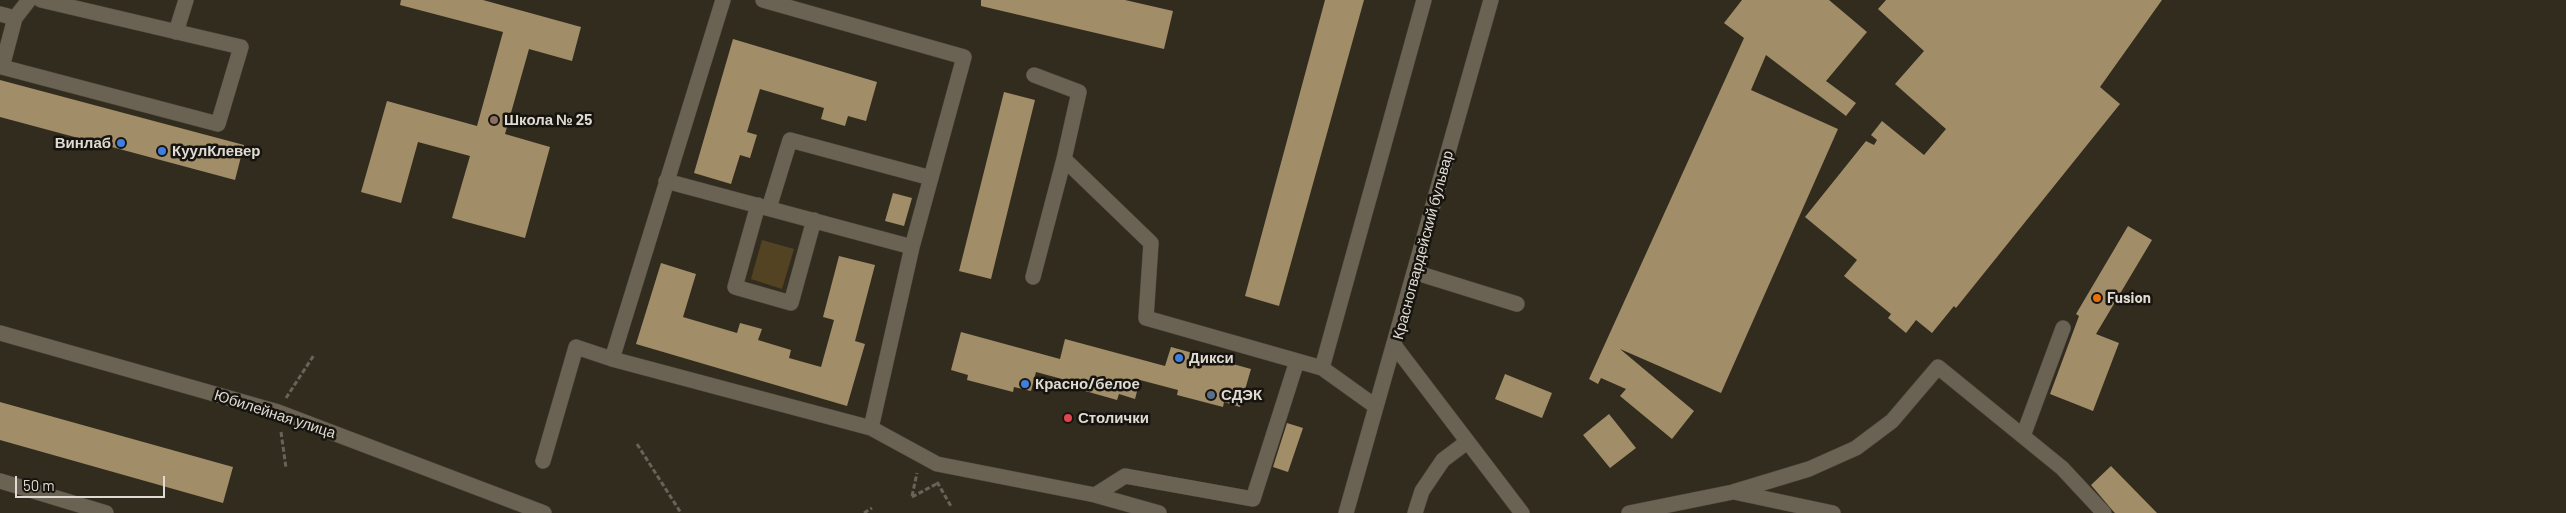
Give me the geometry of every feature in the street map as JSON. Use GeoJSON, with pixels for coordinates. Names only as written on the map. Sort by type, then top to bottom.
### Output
{"type":"FeatureCollection","features":[{"type":"Feature","properties":{"kind":"street"},"geometry":{"type":"LineString","coordinates":[[29,0],[16,18],[2,67],[218,124],[241,47],[41,0]]}},
{"type":"Feature","properties":{"kind":"street"},"geometry":{"type":"LineString","coordinates":[[176,32],[186,0]]}},
{"type":"Feature","properties":{"kind":"street"},"geometry":{"type":"LineString","coordinates":[[612,359],[723,0]]}},
{"type":"Feature","properties":{"kind":"street"},"geometry":{"type":"LineString","coordinates":[[764,0],[964,57],[912,247],[871,428]]}},
{"type":"Feature","properties":{"kind":"street"},"geometry":{"type":"LineString","coordinates":[[1322,368],[1424,0]]}},
{"type":"Feature","properties":{"kind":"street","name":"Красногвардейский бульвар"},"geometry":{"type":"LineString","coordinates":[[1490,0],[1394,345],[1522,513]]}},
{"type":"Feature","properties":{"kind":"street"},"geometry":{"type":"LineString","coordinates":[[0,14],[16,18]]}},
{"type":"Feature","properties":{"kind":"street"},"geometry":{"type":"LineString","coordinates":[[1033,277],[1080,92],[1034,75]]}},
{"type":"Feature","properties":{"kind":"street"},"geometry":{"type":"LineString","coordinates":[[814,220],[791,303],[735,287],[763,207],[790,140],[931,178]]}},
{"type":"Feature","properties":{"kind":"street"},"geometry":{"type":"LineString","coordinates":[[1064,159],[1151,243],[1146,318],[1322,368],[1375,406]]}},
{"type":"Feature","properties":{"kind":"street"},"geometry":{"type":"LineString","coordinates":[[666,182],[912,247]]}},
{"type":"Feature","properties":{"kind":"street"},"geometry":{"type":"LineString","coordinates":[[1414,272],[1517,304]]}},
{"type":"Feature","properties":{"kind":"street"},"geometry":{"type":"LineString","coordinates":[[2023,436],[2063,328]]}},
{"type":"Feature","properties":{"kind":"street","name":"Юбилейная улица"},"geometry":{"type":"LineString","coordinates":[[0,333],[278,412],[544,513]]}},
{"type":"Feature","properties":{"kind":"street"},"geometry":{"type":"LineString","coordinates":[[1346,513],[1375,406],[1394,345]]}},
{"type":"Feature","properties":{"kind":"street"},"geometry":{"type":"LineString","coordinates":[[543,461],[576,347],[612,359],[871,428],[937,464],[1095,496],[1160,513]]}},
{"type":"Feature","properties":{"kind":"street"},"geometry":{"type":"LineString","coordinates":[[1095,496],[1125,476],[1253,499],[1297,361]]}},
{"type":"Feature","properties":{"kind":"street"},"geometry":{"type":"LineString","coordinates":[[1631,512],[1733,492],[1809,469],[1856,448],[1892,421],[1938,367],[2062,468],[2104,513]]}},
{"type":"Feature","properties":{"kind":"street"},"geometry":{"type":"LineString","coordinates":[[1415,513],[1422,490],[1442,460],[1467,442]]}},
{"type":"Feature","properties":{"kind":"street"},"geometry":{"type":"LineString","coordinates":[[0,481],[106,513]]}},
{"type":"Feature","properties":{"kind":"street"},"geometry":{"type":"LineString","coordinates":[[1733,492],[1833,513]]}},
{"type":"Feature","properties":{"kind":"path"},"geometry":{"type":"LineString","coordinates":[[637,444],[681,513]]}},
{"type":"Feature","properties":{"kind":"path"},"geometry":{"type":"LineString","coordinates":[[912,496],[921,455]]}},
{"type":"Feature","properties":{"kind":"path"},"geometry":{"type":"LineString","coordinates":[[944,493],[945,486]]}},
{"type":"Feature","properties":{"kind":"path"},"geometry":{"type":"LineString","coordinates":[[864,513],[872,508]]}},
{"type":"Feature","properties":{"kind":"shaded area"},"geometry":{"type":"Polygon","coordinates":[[[762,240],[794,249],[782,289],[751,279],[762,240]]]}},
{"type":"Feature","properties":{"kind":"building"},"geometry":{"type":"Polygon","coordinates":[[[401,0],[483,0],[581,27],[572,61],[529,49],[505,134],[550,147],[525,238],[452,218],[470,156],[418,142],[401,203],[361,192],[387,101],[477,126],[503,32],[400,5],[401,0]]]}},
{"type":"Feature","properties":{"kind":"building"},"geometry":{"type":"Polygon","coordinates":[[[981,0],[1125,0],[1173,11],[1164,49],[981,6],[981,0]]]}},
{"type":"Feature","properties":{"kind":"building"},"geometry":{"type":"Polygon","coordinates":[[[1325,0],[1364,0],[1279,306],[1245,296],[1325,0]]]}},
{"type":"Feature","properties":{"kind":"building"},"geometry":{"type":"Polygon","coordinates":[[[1742,0],[1829,0],[1867,32],[1826,81],[1856,103],[1846,116],[1766,55],[1751,90],[1838,129],[1721,393],[1620,349],[1694,411],[1672,439],[1620,396],[1626,389],[1601,378],[1598,384],[1589,379],[1744,38],[1724,23],[1742,0]]]}},
{"type":"Feature","properties":{"kind":"building"},"geometry":{"type":"Polygon","coordinates":[[[1886,0],[2162,0],[2100,87],[2120,104],[1956,308],[1954,306],[1932,333],[1916,320],[1906,333],[1888,318],[1891,314],[1844,276],[1857,260],[1805,217],[1866,141],[1874,145],[1877,140],[1871,135],[1882,121],[1924,155],[1946,129],[1895,84],[1924,51],[1878,9],[1886,0]]]}},
{"type":"Feature","properties":{"kind":"building"},"geometry":{"type":"Polygon","coordinates":[[[733,39],[877,82],[866,121],[848,116],[845,126],[821,119],[824,108],[760,89],[747,132],[757,135],[750,158],[740,155],[731,184],[694,173],[733,39]]]}},
{"type":"Feature","properties":{"kind":"building"},"geometry":{"type":"Polygon","coordinates":[[[0,80],[244,145],[235,180],[0,117],[0,80]]]}},
{"type":"Feature","properties":{"kind":"building"},"geometry":{"type":"Polygon","coordinates":[[[1004,92],[1035,100],[991,279],[959,271],[1004,92]]]}},
{"type":"Feature","properties":{"kind":"building"},"geometry":{"type":"Polygon","coordinates":[[[893,193],[912,198],[904,226],[885,221],[893,193]]]}},
{"type":"Feature","properties":{"kind":"building"},"geometry":{"type":"Polygon","coordinates":[[[2128,226],[2152,240],[2096,334],[2119,343],[2093,411],[2050,394],[2079,316],[2076,314],[2128,226]]]}},
{"type":"Feature","properties":{"kind":"building"},"geometry":{"type":"Polygon","coordinates":[[[839,256],[875,265],[855,341],[865,344],[847,406],[636,344],[661,263],[696,274],[683,317],[737,333],[740,323],[762,329],[758,340],[791,350],[789,358],[821,367],[834,320],[823,317],[839,256]]]}},
{"type":"Feature","properties":{"kind":"building"},"geometry":{"type":"Polygon","coordinates":[[[961,332],[1060,359],[1065,339],[1165,366],[1171,347],[1251,369],[1240,407],[1224,402],[1223,407],[1177,395],[1178,390],[1140,380],[1135,399],[1119,394],[1117,400],[1071,387],[1073,382],[1036,372],[1031,391],[1014,387],[1013,392],[967,380],[968,375],[951,370],[961,332]]]}},
{"type":"Feature","properties":{"kind":"building"},"geometry":{"type":"Polygon","coordinates":[[[1505,374],[1552,393],[1542,418],[1495,399],[1505,374]]]}},
{"type":"Feature","properties":{"kind":"building"},"geometry":{"type":"Polygon","coordinates":[[[0,402],[233,467],[223,503],[0,440],[0,402]]]}},
{"type":"Feature","properties":{"kind":"building"},"geometry":{"type":"Polygon","coordinates":[[[1609,414],[1636,448],[1610,468],[1583,435],[1609,414]]]}},
{"type":"Feature","properties":{"kind":"building"},"geometry":{"type":"Polygon","coordinates":[[[1287,423],[1303,428],[1288,472],[1273,467],[1287,423]]]}},
{"type":"Feature","properties":{"kind":"building"},"geometry":{"type":"Polygon","coordinates":[[[2111,466],[2157,513],[2115,513],[2113,511],[2091,485],[2111,466]]]}},
{"type":"Feature","properties":{"kind":"place","name":"Школа № 25"},"geometry":{"type":"Point","coordinates":[494,120]}},
{"type":"Feature","properties":{"kind":"place","name":"Винлаб"},"geometry":{"type":"Point","coordinates":[121,143]}},
{"type":"Feature","properties":{"kind":"place","name":"КуулКлевер"},"geometry":{"type":"Point","coordinates":[162,151]}},
{"type":"Feature","properties":{"kind":"place","name":"Fusion"},"geometry":{"type":"Point","coordinates":[2097,298]}},
{"type":"Feature","properties":{"kind":"place","name":"Дикси"},"geometry":{"type":"Point","coordinates":[1179,358]}},
{"type":"Feature","properties":{"kind":"place","name":"Красно/белое"},"geometry":{"type":"Point","coordinates":[1025,384]}},
{"type":"Feature","properties":{"kind":"place","name":"СДЭК"},"geometry":{"type":"Point","coordinates":[1211,395]}},
{"type":"Feature","properties":{"kind":"place","name":"Столички"},"geometry":{"type":"Point","coordinates":[1068,418]}}]}
